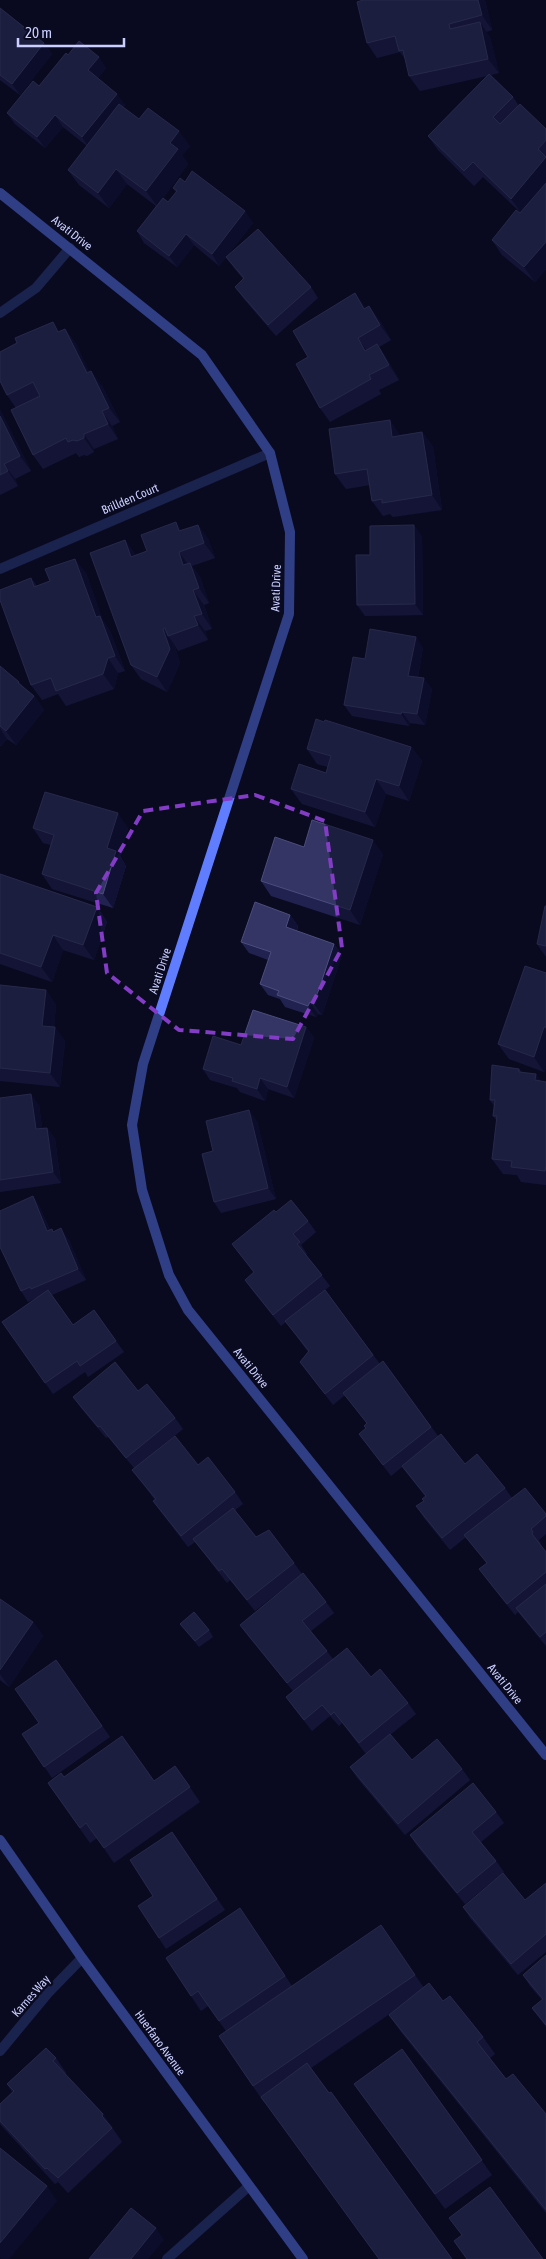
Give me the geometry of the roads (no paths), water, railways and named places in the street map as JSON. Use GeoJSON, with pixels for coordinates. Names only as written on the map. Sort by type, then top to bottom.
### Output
{"type":"FeatureCollection","features":[{"type":"Feature","properties":{"kind":"street","name":"Avati Drive"},"geometry":{"type":"LineString","coordinates":[[0,193],[202,354],[270,453],[290,532],[289,614],[143,1064],[132,1125],[142,1190],[168,1275],[188,1310],[546,1755]]}},
{"type":"Feature","properties":{"kind":"street"},"geometry":{"type":"LineString","coordinates":[[0,313],[36,288],[70,248]]}},
{"type":"Feature","properties":{"kind":"street","name":"Brillden Court"},"geometry":{"type":"LineString","coordinates":[[0,569],[270,453]]}},
{"type":"Feature","properties":{"kind":"street","name":"Huerfano Avenue"},"geometry":{"type":"LineString","coordinates":[[0,1840],[82,1958],[303,2259]]}},
{"type":"Feature","properties":{"kind":"street","name":"Karnes Way"},"geometry":{"type":"LineString","coordinates":[[0,2051],[48,1993],[82,1958]]}},
{"type":"Feature","properties":{"kind":"street"},"geometry":{"type":"LineString","coordinates":[[167,2259],[249,2186]]}}]}
